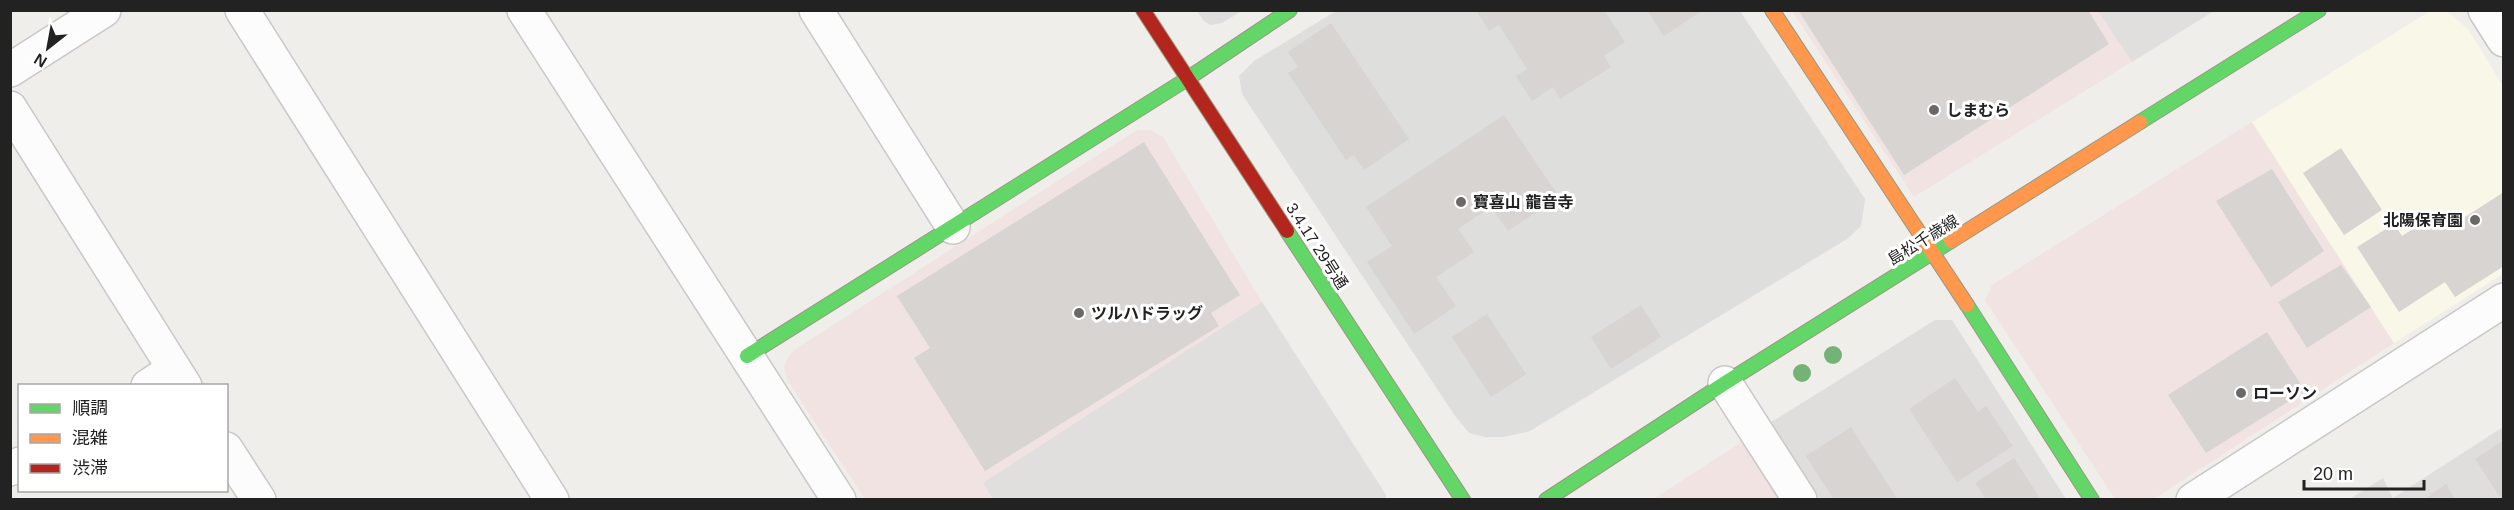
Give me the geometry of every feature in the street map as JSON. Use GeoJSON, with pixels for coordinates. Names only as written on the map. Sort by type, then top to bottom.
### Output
{"type":"FeatureCollection","features":[{"type":"Feature","properties":{"kind":"street"},"geometry":{"type":"LineString","coordinates":[[10,70],[104,10]]}},
{"type":"Feature","properties":{"kind":"street"},"geometry":{"type":"LineString","coordinates":[[242,10],[552,500]]}},
{"type":"Feature","properties":{"kind":"street"},"geometry":{"type":"LineString","coordinates":[[524,10],[839,500]]}},
{"type":"Feature","properties":{"kind":"street"},"geometry":{"type":"LineString","coordinates":[[816,10],[953,227]]}},
{"type":"Feature","properties":{"kind":"street","name":"3.4.17 29号通"},"geometry":{"type":"LineString","coordinates":[[1143,10],[1463,500]]}},
{"type":"Feature","properties":{"kind":"street"},"geometry":{"type":"LineString","coordinates":[[747,356],[1187,79],[1290,10]]}},
{"type":"Feature","properties":{"kind":"street"},"geometry":{"type":"LineString","coordinates":[[1773,10],[1934,253],[2092,500]]}},
{"type":"Feature","properties":{"kind":"street","name":"島松千歳線"},"geometry":{"type":"LineString","coordinates":[[1546,500],[1725,384],[2319,10]]}},
{"type":"Feature","properties":{"kind":"street"},"geometry":{"type":"LineString","coordinates":[[2484,10],[2504,40]]}},
{"type":"Feature","properties":{"kind":"street"},"geometry":{"type":"LineString","coordinates":[[10,108],[169,380]]}},
{"type":"Feature","properties":{"kind":"street"},"geometry":{"type":"LineString","coordinates":[[2193,500],[2504,300]]}},
{"type":"Feature","properties":{"kind":"street"},"geometry":{"type":"LineString","coordinates":[[1725,384],[1800,500]]}},
{"type":"Feature","properties":{"kind":"street"},"geometry":{"type":"LineString","coordinates":[[228,452],[259,500]]}},
{"type":"Feature","properties":{"kind":"shaded area"},"geometry":{"type":"Polygon","coordinates":[[[1197,11],[1242,11],[1222,23],[1210,25],[1197,11]]]}},
{"type":"Feature","properties":{"kind":"shaded area"},"geometry":{"type":"Polygon","coordinates":[[[1336,11],[1740,11],[1865,199],[1861,226],[1847,239],[1530,431],[1504,437],[1485,437],[1469,433],[1455,416],[1242,94],[1239,76],[1254,61],[1336,11]]]}},
{"type":"Feature","properties":{"kind":"shaded area","name":"しまむら"},"geometry":{"type":"Polygon","coordinates":[[[1792,11],[2214,11],[1914,197],[1792,11]]]}},
{"type":"Feature","properties":{"kind":"shaded area"},"geometry":{"type":"Polygon","coordinates":[[[2098,11],[2214,11],[2132,62],[2098,11]]]}},
{"type":"Feature","properties":{"kind":"shaded area"},"geometry":{"type":"Polygon","coordinates":[[[2430,11],[2447,11],[2468,29],[2503,86],[2503,274],[2394,343],[2252,122],[2430,11]]]}},
{"type":"Feature","properties":{"kind":"shaded area"},"geometry":{"type":"Polygon","coordinates":[[[2252,122],[2394,343],[2154,499],[2115,499],[1985,300],[1992,285],[2252,122]]]}},
{"type":"Feature","properties":{"kind":"shaded area"},"geometry":{"type":"Polygon","coordinates":[[[1137,130],[1151,130],[1163,137],[1262,302],[1386,495],[1385,499],[865,499],[787,380],[784,366],[788,357],[794,350],[1137,130]]]}},
{"type":"Feature","properties":{"kind":"shaded area"},"geometry":{"type":"Polygon","coordinates":[[[1262,302],[1386,495],[1385,499],[993,499],[983,483],[1262,302]]]}},
{"type":"Feature","properties":{"kind":"shaded area"},"geometry":{"type":"Polygon","coordinates":[[[1935,320],[1952,320],[2066,499],[1820,499],[1770,423],[1935,320]]]}},
{"type":"Feature","properties":{"kind":"shaded area"},"geometry":{"type":"Polygon","coordinates":[[[2503,427],[2503,499],[2348,500],[2383,478],[2393,498],[2503,427]]]}},
{"type":"Feature","properties":{"kind":"shaded area"},"geometry":{"type":"Polygon","coordinates":[[[1746,439],[1785,500],[1652,500],[1746,439]]]}},
{"type":"Feature","properties":{"kind":"building"},"geometry":{"type":"Polygon","coordinates":[[[1476,10],[1604,10],[1625,42],[1604,56],[1611,67],[1560,99],[1553,87],[1532,101],[1516,76],[1527,69],[1499,25],[1489,31],[1476,10]]]}},
{"type":"Feature","properties":{"kind":"building"},"geometry":{"type":"Polygon","coordinates":[[[1647,10],[1703,10],[1664,36],[1647,10]]]}},
{"type":"Feature","properties":{"kind":"building","name":"しまむら"},"geometry":{"type":"Polygon","coordinates":[[[1798,10],[2088,10],[2109,44],[1904,175],[1798,10]]]}},
{"type":"Feature","properties":{"kind":"building"},"geometry":{"type":"Polygon","coordinates":[[[1331,23],[1409,139],[1364,170],[1354,155],[1346,160],[1288,73],[1298,67],[1288,52],[1331,23]]]}},
{"type":"Feature","properties":{"kind":"building"},"geometry":{"type":"Polygon","coordinates":[[[1504,115],[1559,197],[1508,231],[1491,207],[1458,229],[1474,252],[1436,277],[1456,306],[1414,334],[1367,262],[1392,246],[1366,207],[1504,115]]]}},
{"type":"Feature","properties":{"kind":"building"},"geometry":{"type":"Polygon","coordinates":[[[1144,142],[1240,295],[1211,313],[1219,326],[985,471],[914,358],[930,348],[897,296],[1144,142]]]}},
{"type":"Feature","properties":{"kind":"building"},"geometry":{"type":"Polygon","coordinates":[[[2341,148],[2382,210],[2344,235],[2303,173],[2341,148]]]}},
{"type":"Feature","properties":{"kind":"building"},"geometry":{"type":"Polygon","coordinates":[[[2272,169],[2324,251],[2271,287],[2216,201],[2272,169]]]}},
{"type":"Feature","properties":{"kind":"building"},"geometry":{"type":"Polygon","coordinates":[[[2504,192],[2504,266],[2455,297],[2445,282],[2399,312],[2357,247],[2394,224],[2402,236],[2441,211],[2451,226],[2504,192]]]}},
{"type":"Feature","properties":{"kind":"building"},"geometry":{"type":"Polygon","coordinates":[[[2341,265],[2371,307],[2307,348],[2278,302],[2341,265]]]}},
{"type":"Feature","properties":{"kind":"building"},"geometry":{"type":"Polygon","coordinates":[[[1641,305],[1661,337],[1611,369],[1591,337],[1641,305]]]}},
{"type":"Feature","properties":{"kind":"building"},"geometry":{"type":"Polygon","coordinates":[[[1487,314],[1526,374],[1491,397],[1452,337],[1487,314]]]}},
{"type":"Feature","properties":{"kind":"building"},"geometry":{"type":"Polygon","coordinates":[[[2267,332],[2305,391],[2206,453],[2168,395],[2267,332]]]}},
{"type":"Feature","properties":{"kind":"building"},"geometry":{"type":"Polygon","coordinates":[[[1955,378],[1978,412],[1986,406],[2013,446],[1957,482],[1909,409],[1955,378]]]}},
{"type":"Feature","properties":{"kind":"building"},"geometry":{"type":"Polygon","coordinates":[[[1851,427],[1898,500],[1834,500],[1806,456],[1851,427]]]}},
{"type":"Feature","properties":{"kind":"building"},"geometry":{"type":"Polygon","coordinates":[[[2504,440],[2504,500],[2502,500],[2475,459],[2504,440]]]}},
{"type":"Feature","properties":{"kind":"building"},"geometry":{"type":"Polygon","coordinates":[[[2014,458],[2041,500],[1986,500],[1975,483],[2014,458]]]}},
{"type":"Feature","properties":{"kind":"building"},"geometry":{"type":"Polygon","coordinates":[[[2446,484],[2456,500],[2423,500],[2446,484]]]}},
{"type":"Feature","properties":{"kind":"traffic: fast"},"geometry":{"type":"LineString","coordinates":[[747,356],[1187,79],[1290,10]]}},
{"type":"Feature","properties":{"kind":"traffic: fast"},"geometry":{"type":"LineString","coordinates":[[2140,122],[2319,10]]}},
{"type":"Feature","properties":{"kind":"traffic: fast"},"geometry":{"type":"LineString","coordinates":[[1287,231],[1463,500]]}},
{"type":"Feature","properties":{"kind":"traffic: fast"},"geometry":{"type":"LineString","coordinates":[[1546,500],[1725,383],[1951,241]]}},
{"type":"Feature","properties":{"kind":"traffic: fast"},"geometry":{"type":"LineString","coordinates":[[1967,305],[2092,500]]}},
{"type":"Feature","properties":{"kind":"traffic: slow"},"geometry":{"type":"LineString","coordinates":[[1772,10],[1967,305]]}},
{"type":"Feature","properties":{"kind":"traffic: slow"},"geometry":{"type":"LineString","coordinates":[[1951,241],[2140,122]]}},
{"type":"Feature","properties":{"kind":"traffic: jam"},"geometry":{"type":"LineString","coordinates":[[1143,10],[1287,231]]}},
{"type":"Feature","properties":{"kind":"place","name":"しまむら"},"geometry":{"type":"Point","coordinates":[1934,110]}},
{"type":"Feature","properties":{"kind":"place","name":"寶喜山 龍音寺"},"geometry":{"type":"Point","coordinates":[1461,202]}},
{"type":"Feature","properties":{"kind":"place","name":"北陽保育園"},"geometry":{"type":"Point","coordinates":[2475,220]}},
{"type":"Feature","properties":{"kind":"place","name":"ツルハドラッグ"},"geometry":{"type":"Point","coordinates":[1079,313]}},
{"type":"Feature","properties":{"kind":"place","name":"ローソン"},"geometry":{"type":"Point","coordinates":[2241,393]}}]}
